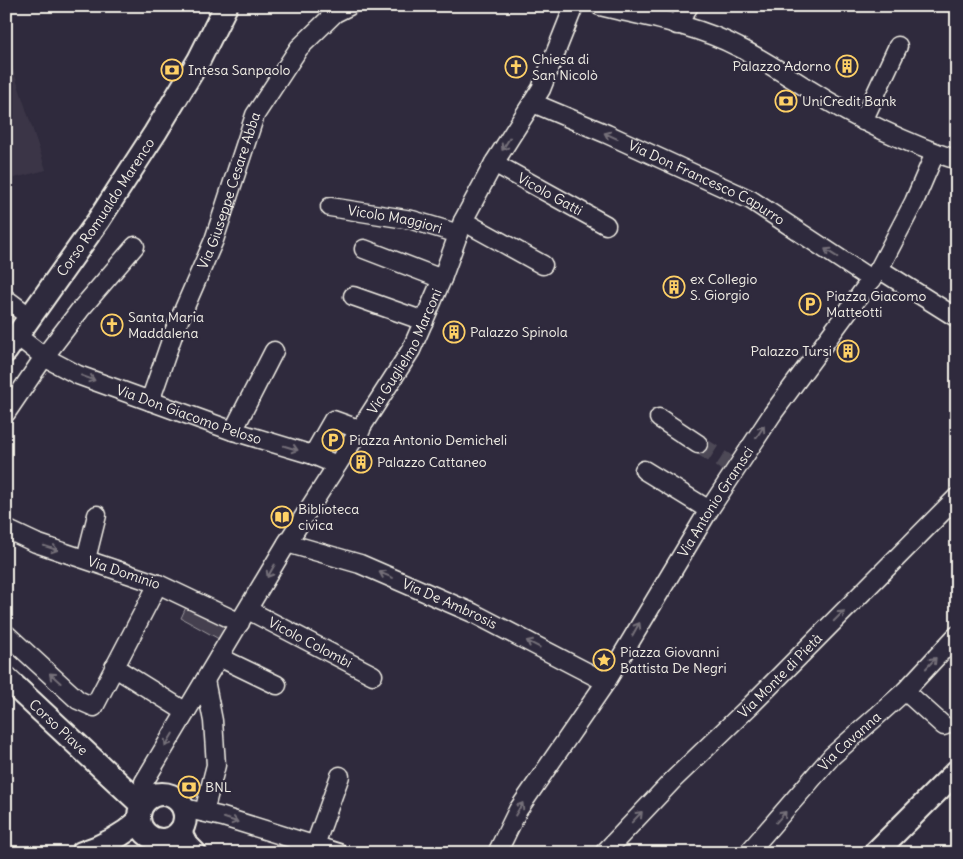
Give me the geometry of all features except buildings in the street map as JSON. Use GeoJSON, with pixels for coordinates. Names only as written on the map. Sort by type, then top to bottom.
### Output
{"type":"FeatureCollection","features":[{"type":"Feature","properties":{"kind":"main road","name":"Corso Romualdo Marenco"},"geometry":{"type":"LineString","coordinates":[[11,343],[98,221],[199,60],[226,6]]}},
{"type":"Feature","properties":{"kind":"main road","name":"Corso Romualdo Marenco"},"geometry":{"type":"LineString","coordinates":[[199,60],[221,32],[236,6]]}},
{"type":"Feature","properties":{"kind":"main road","name":"Corso Piave"},"geometry":{"type":"LineString","coordinates":[[6,678],[112,777],[143,801],[146,834],[159,840],[167,840],[180,832]]}},
{"type":"Feature","properties":{"kind":"main road"},"geometry":{"type":"LineString","coordinates":[[875,853],[957,771]]}},
{"type":"Feature","properties":{"kind":"main road"},"geometry":{"type":"LineString","coordinates":[[94,851],[124,834],[143,801],[160,793],[168,794],[194,810],[186,817],[180,832],[186,844],[195,853]]}},
{"type":"Feature","properties":{"kind":"street","name":"Via Giuseppe Cesare Abba"},"geometry":{"type":"LineString","coordinates":[[150,401],[174,332],[214,240],[255,115],[299,48],[335,13],[348,6]]}},
{"type":"Feature","properties":{"kind":"street","name":"Via Guglielmo Marconi"},"geometry":{"type":"LineString","coordinates":[[143,801],[186,712],[205,680],[287,543],[411,350],[442,279],[461,227],[494,163],[532,103],[552,65],[574,6]]}},
{"type":"Feature","properties":{"kind":"street"},"geometry":{"type":"LineString","coordinates":[[600,6],[626,9],[719,38],[738,47],[863,121],[936,153],[957,160]]}},
{"type":"Feature","properties":{"kind":"street"},"geometry":{"type":"LineString","coordinates":[[678,25],[689,6]]}},
{"type":"Feature","properties":{"kind":"street"},"geometry":{"type":"LineString","coordinates":[[863,121],[898,46]]}},
{"type":"Feature","properties":{"kind":"street","name":"Via Don Francesco Capurro"},"geometry":{"type":"LineString","coordinates":[[532,103],[616,138],[751,200],[875,274],[957,318]]}},
{"type":"Feature","properties":{"kind":"street","name":"Via Antonio Gramsci"},"geometry":{"type":"LineString","coordinates":[[497,853],[518,810],[606,682],[709,510],[731,466],[875,274],[914,202],[936,153]]}},
{"type":"Feature","properties":{"kind":"street","name":"Vicolo Gatti"},"geometry":{"type":"LineString","coordinates":[[494,163],[606,225]]}},
{"type":"Feature","properties":{"kind":"street","name":"Vicolo Maggiori"},"geometry":{"type":"LineString","coordinates":[[330,207],[461,227],[543,265]]}},
{"type":"Feature","properties":{"kind":"street"},"geometry":{"type":"LineString","coordinates":[[6,413],[44,357],[80,310],[136,246]]}},
{"type":"Feature","properties":{"kind":"street"},"geometry":{"type":"LineString","coordinates":[[364,249],[442,279]]}},
{"type":"Feature","properties":{"kind":"street"},"geometry":{"type":"LineString","coordinates":[[353,296],[424,321]]}},
{"type":"Feature","properties":{"kind":"street"},"geometry":{"type":"LineString","coordinates":[[6,300],[30,317]]}},
{"type":"Feature","properties":{"kind":"street","name":"Via Don Giacomo Peloso"},"geometry":{"type":"LineString","coordinates":[[11,343],[78,374],[150,401],[233,431],[313,455],[337,465]]}},
{"type":"Feature","properties":{"kind":"street"},"geometry":{"type":"LineString","coordinates":[[233,431],[274,351]]}},
{"type":"Feature","properties":{"kind":"street"},"geometry":{"type":"LineString","coordinates":[[659,418],[698,444]]}},
{"type":"Feature","properties":{"kind":"street"},"geometry":{"type":"LineString","coordinates":[[313,455],[333,420],[361,430]]}},
{"type":"Feature","properties":{"kind":"street"},"geometry":{"type":"LineString","coordinates":[[644,470],[709,510]]}},
{"type":"Feature","properties":{"kind":"street","name":"Via Monte di Pietà"},"geometry":{"type":"LineString","coordinates":[[604,853],[673,780],[751,705],[957,497]]}},
{"type":"Feature","properties":{"kind":"street"},"geometry":{"type":"LineString","coordinates":[[86,559],[97,515]]}},
{"type":"Feature","properties":{"kind":"street","name":"Via Dominio"},"geometry":{"type":"LineString","coordinates":[[6,529],[36,543],[158,584],[244,617]]}},
{"type":"Feature","properties":{"kind":"street","name":"Via De Ambrosis"},"geometry":{"type":"LineString","coordinates":[[287,543],[360,564],[447,602],[606,682]]}},
{"type":"Feature","properties":{"kind":"street"},"geometry":{"type":"LineString","coordinates":[[6,634],[78,700],[94,706],[158,584]]}},
{"type":"Feature","properties":{"kind":"street","name":"Vicolo Colombi"},"geometry":{"type":"LineString","coordinates":[[244,617],[373,675]]}},
{"type":"Feature","properties":{"kind":"street","name":"Via Cavanna"},"geometry":{"type":"LineString","coordinates":[[748,853],[832,756],[905,691],[957,635]]}},
{"type":"Feature","properties":{"kind":"street"},"geometry":{"type":"LineString","coordinates":[[219,657],[277,685]]}},
{"type":"Feature","properties":{"kind":"street"},"geometry":{"type":"LineString","coordinates":[[114,667],[186,712]]}},
{"type":"Feature","properties":{"kind":"street"},"geometry":{"type":"LineString","coordinates":[[205,680],[213,721],[216,765],[194,810],[340,853]]}},
{"type":"Feature","properties":{"kind":"street"},"geometry":{"type":"LineString","coordinates":[[905,691],[944,726]]}},
{"type":"Feature","properties":{"kind":"street"},"geometry":{"type":"LineString","coordinates":[[315,845],[340,776]]}},
{"type":"Feature","properties":{"kind":"shaded area"},"geometry":{"type":"Polygon","coordinates":[[[6,48],[46,170],[6,180],[6,48]]]}},
{"type":"Feature","properties":{"kind":"shaded area"},"geometry":{"type":"Polygon","coordinates":[[[187,605],[227,624],[219,639],[181,618],[187,605]]]}},
{"type":"Feature","properties":{"kind":"tunnel"},"geometry":{"type":"LineString","coordinates":[[698,444],[727,463]]}},
{"type":"Feature","properties":{"kind":"place","name":"Palazzo Adorno"},"geometry":{"type":"Point","coordinates":[847,66]}},
{"type":"Feature","properties":{"kind":"place","name":"Chiesa di San Nicolò"},"geometry":{"type":"Point","coordinates":[516,67]}},
{"type":"Feature","properties":{"kind":"place","name":"Intesa Sanpaolo"},"geometry":{"type":"Point","coordinates":[172,70]}},
{"type":"Feature","properties":{"kind":"place","name":"UniCredit Bank"},"geometry":{"type":"Point","coordinates":[786,101]}},
{"type":"Feature","properties":{"kind":"place","name":"ex Collegio S. Giorgio"},"geometry":{"type":"Point","coordinates":[674,287]}},
{"type":"Feature","properties":{"kind":"place","name":"Piazza Giacomo Matteotti"},"geometry":{"type":"Point","coordinates":[810,304]}},
{"type":"Feature","properties":{"kind":"place","name":"Santa Maria Maddalena"},"geometry":{"type":"Point","coordinates":[112,325]}},
{"type":"Feature","properties":{"kind":"place","name":"Palazzo Spinola"},"geometry":{"type":"Point","coordinates":[454,332]}},
{"type":"Feature","properties":{"kind":"place","name":"Palazzo Tursi"},"geometry":{"type":"Point","coordinates":[848,351]}},
{"type":"Feature","properties":{"kind":"place","name":"Piazza Antonio Demicheli"},"geometry":{"type":"Point","coordinates":[333,440]}},
{"type":"Feature","properties":{"kind":"place","name":"Palazzo Cattaneo"},"geometry":{"type":"Point","coordinates":[361,462]}},
{"type":"Feature","properties":{"kind":"place","name":"Biblioteca civica"},"geometry":{"type":"Point","coordinates":[282,517]}},
{"type":"Feature","properties":{"kind":"place","name":"Piazza Giovanni Battista De Negri"},"geometry":{"type":"Point","coordinates":[604,660]}},
{"type":"Feature","properties":{"kind":"place","name":"BNL"},"geometry":{"type":"Point","coordinates":[189,787]}}]}
